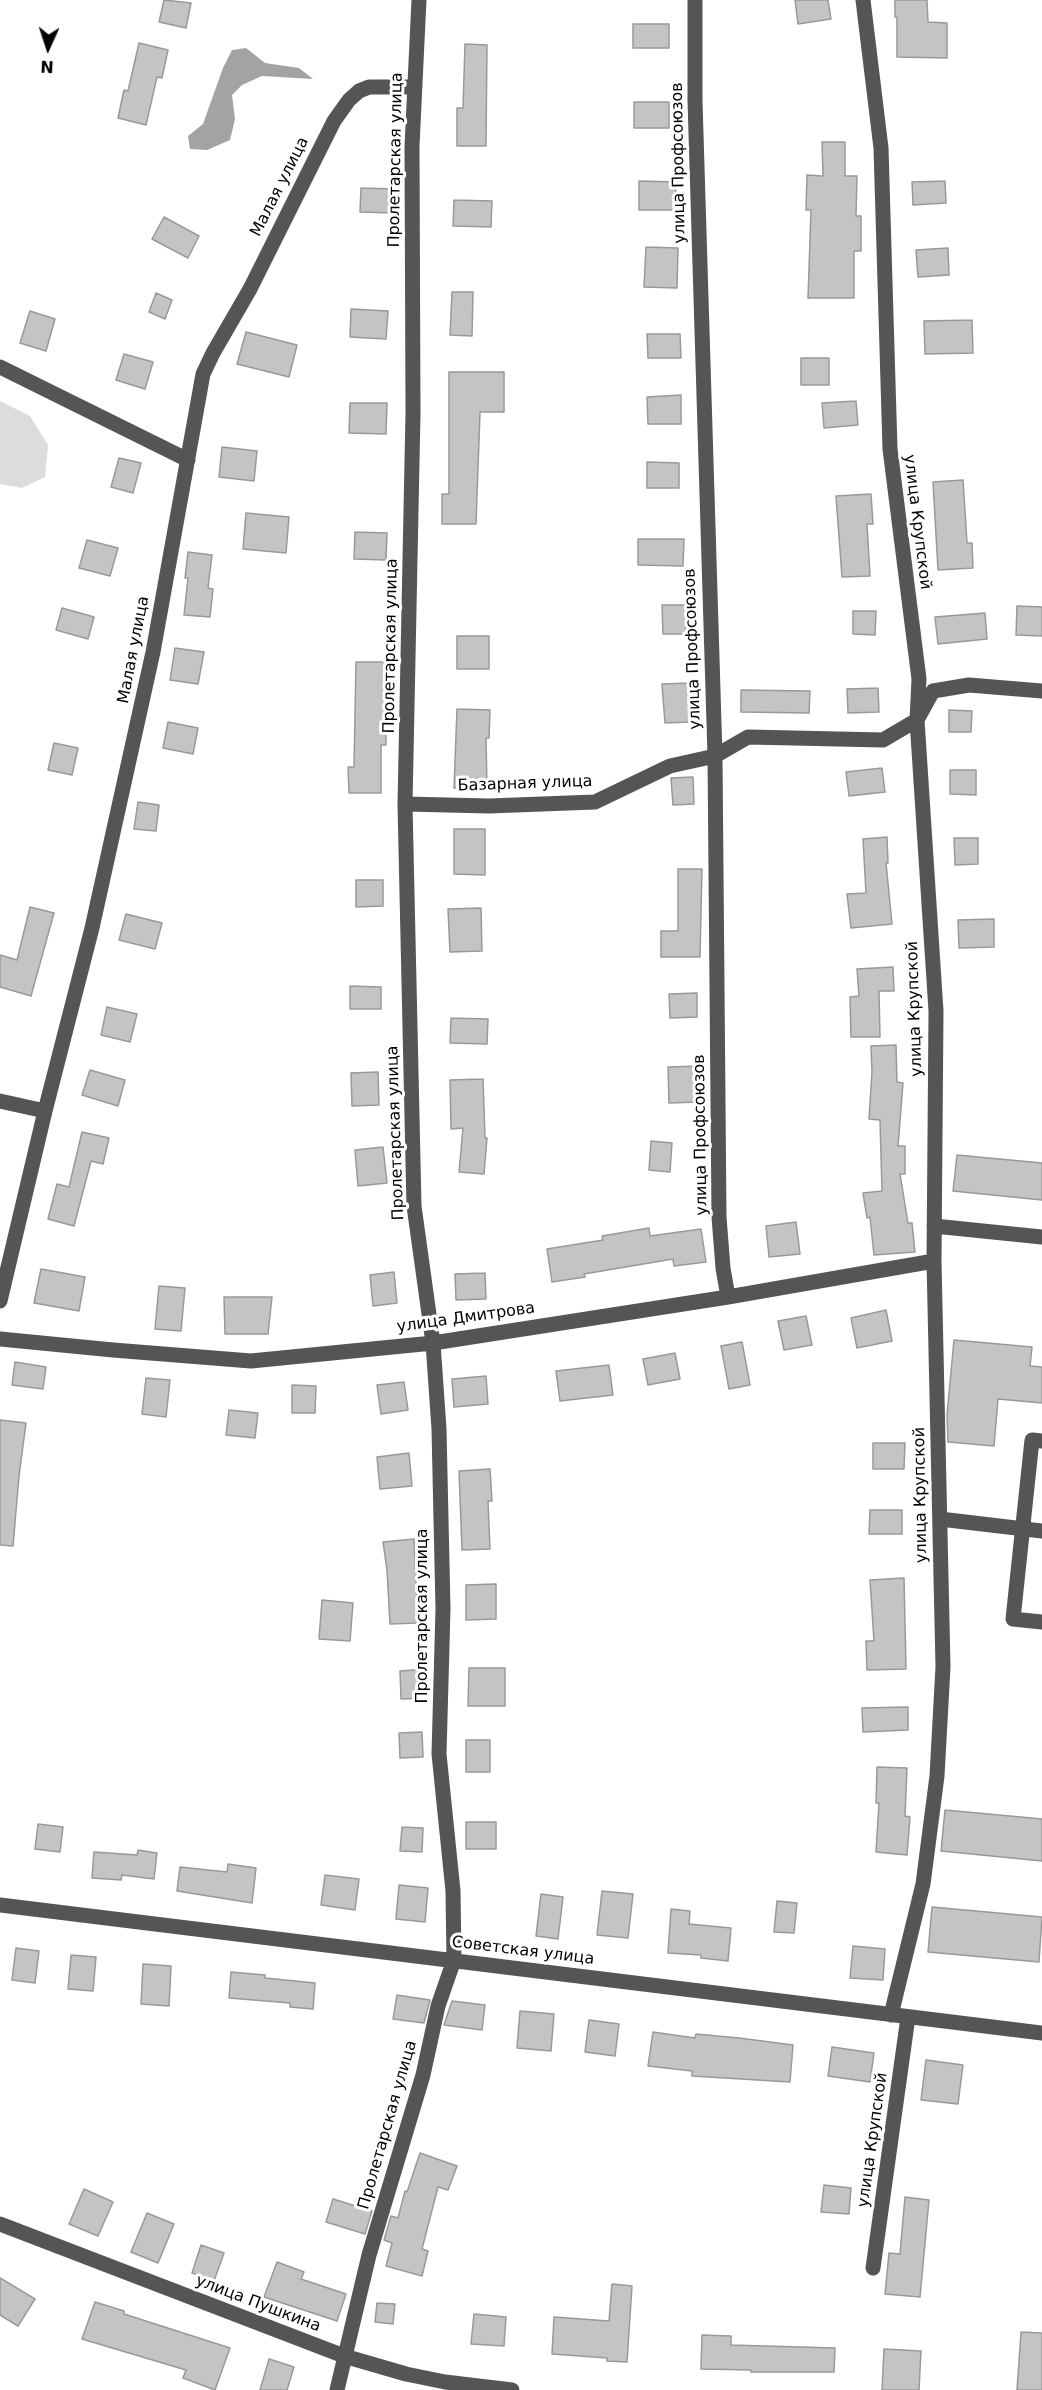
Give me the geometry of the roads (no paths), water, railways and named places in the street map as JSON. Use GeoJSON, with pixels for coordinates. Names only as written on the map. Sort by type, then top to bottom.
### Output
{"type":"FeatureCollection","features":[{"type":"Feature","properties":{"kind":"street","name":"Пролетарская улица"},"geometry":{"type":"LineString","coordinates":[[337,2390],[369,2255],[423,2075],[438,2006],[454,1960],[453,1892],[439,1754],[444,1609],[439,1430],[433,1343],[414,1206],[405,804],[413,413],[412,146],[419,0]]}},
{"type":"Feature","properties":{"kind":"street","name":"улица Профсоюзов"},"geometry":{"type":"LineString","coordinates":[[695,0],[695,100],[715,756],[719,1216],[728,1297]]}},
{"type":"Feature","properties":{"kind":"street","name":"улица Крупской"},"geometry":{"type":"LineString","coordinates":[[862,0],[881,148],[890,449],[919,679],[917,720],[936,1011],[934,1261],[943,1667],[937,1776],[923,1884],[891,2015]]}},
{"type":"Feature","properties":{"kind":"street","name":"Малая улица"},"geometry":{"type":"LineString","coordinates":[[0,1300],[92,928],[153,652],[203,374],[250,289],[334,121],[349,100],[359,91],[369,87],[415,87]]}},
{"type":"Feature","properties":{"kind":"street"},"geometry":{"type":"LineString","coordinates":[[1,369],[188,460]]}},
{"type":"Feature","properties":{"kind":"street","name":"Базарная улица"},"geometry":{"type":"LineString","coordinates":[[405,804],[489,806],[596,802],[670,766],[715,756],[748,737],[884,740],[917,720],[933,691],[969,685],[1042,692]]}},
{"type":"Feature","properties":{"kind":"street"},"geometry":{"type":"LineString","coordinates":[[0,1101],[45,1111]]}},
{"type":"Feature","properties":{"kind":"street"},"geometry":{"type":"LineString","coordinates":[[934,1226],[1042,1237]]}},
{"type":"Feature","properties":{"kind":"street","name":"улица Дмитрова"},"geometry":{"type":"LineString","coordinates":[[0,1339],[251,1360],[433,1343],[728,1297],[934,1261]]}},
{"type":"Feature","properties":{"kind":"street"},"geometry":{"type":"LineString","coordinates":[[1042,1441],[1032,1440],[1013,1619],[1042,1622]]}},
{"type":"Feature","properties":{"kind":"street"},"geometry":{"type":"LineString","coordinates":[[940,1519],[1042,1531]]}},
{"type":"Feature","properties":{"kind":"street","name":"Советская улица"},"geometry":{"type":"LineString","coordinates":[[0,1905],[1042,2033]]}},
{"type":"Feature","properties":{"kind":"street","name":"улица Крупской"},"geometry":{"type":"LineString","coordinates":[[873,2268],[908,2017]]}},
{"type":"Feature","properties":{"kind":"street","name":"улица Пушкина"},"geometry":{"type":"LineString","coordinates":[[0,2224],[344,2356],[406,2374],[445,2382],[512,2390]]}}]}
